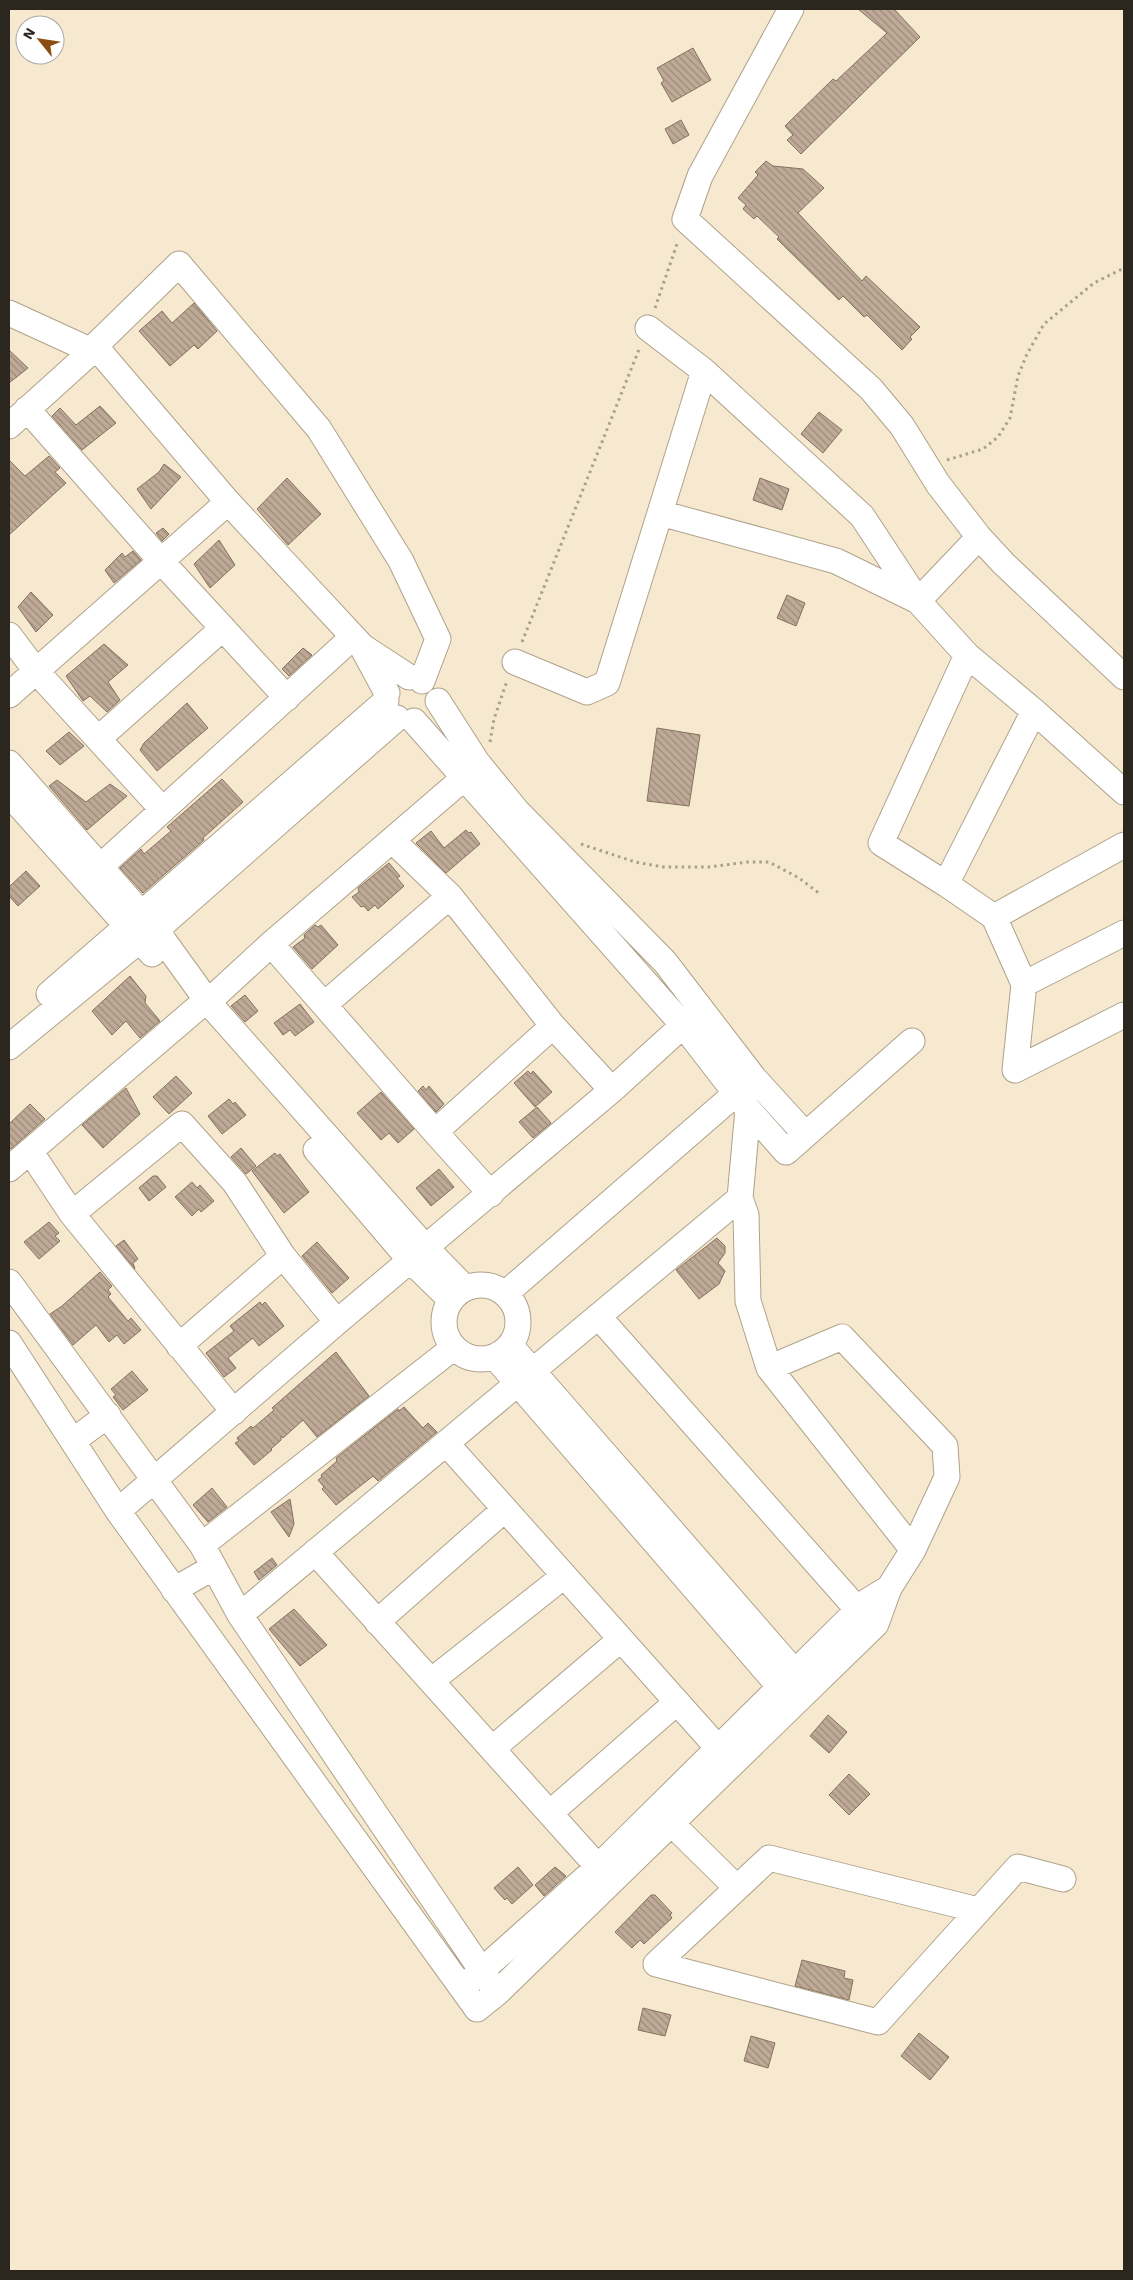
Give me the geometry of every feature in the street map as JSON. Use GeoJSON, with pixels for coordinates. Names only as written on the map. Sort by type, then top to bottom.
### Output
{"type":"FeatureCollection","features":[{"type":"Feature","properties":{"kind":"street"},"geometry":{"type":"LineString","coordinates":[[791,9],[700,176],[685,219],[871,389],[902,426],[958,511],[980,537],[1004,564],[1124,677]]}},
{"type":"Feature","properties":{"kind":"street"},"geometry":{"type":"LineString","coordinates":[[9,426],[179,264],[320,428],[401,561],[438,639],[416,679]]}},
{"type":"Feature","properties":{"kind":"street"},"geometry":{"type":"LineString","coordinates":[[10,315],[93,348],[228,502],[357,641],[396,708],[517,811],[665,962],[692,1017],[786,1152],[912,1042]]}},
{"type":"Feature","properties":{"kind":"street"},"geometry":{"type":"LineString","coordinates":[[648,328],[704,371],[862,516],[918,601],[967,655],[1034,711],[1124,792]]}},
{"type":"Feature","properties":{"kind":"street"},"geometry":{"type":"LineString","coordinates":[[515,662],[587,692],[607,683],[704,371]]}},
{"type":"Feature","properties":{"kind":"street"},"geometry":{"type":"LineString","coordinates":[[27,410],[161,561],[287,698]]}},
{"type":"Feature","properties":{"kind":"street"},"geometry":{"type":"LineString","coordinates":[[9,695],[228,502]]}},
{"type":"Feature","properties":{"kind":"street"},"geometry":{"type":"LineString","coordinates":[[660,513],[836,561],[918,601]]}},
{"type":"Feature","properties":{"kind":"street"},"geometry":{"type":"LineString","coordinates":[[918,601],[980,537]]}},
{"type":"Feature","properties":{"kind":"street"},"geometry":{"type":"LineString","coordinates":[[98,739],[223,628]]}},
{"type":"Feature","properties":{"kind":"street"},"geometry":{"type":"LineString","coordinates":[[9,635],[36,671],[163,810]]}},
{"type":"Feature","properties":{"kind":"street"},"geometry":{"type":"LineString","coordinates":[[357,641],[416,679],[431,693],[432,700],[438,701]]}},
{"type":"Feature","properties":{"kind":"street"},"geometry":{"type":"LineString","coordinates":[[100,867],[287,698],[357,641]]}},
{"type":"Feature","properties":{"kind":"street"},"geometry":{"type":"LineString","coordinates":[[967,655],[881,843],[994,917],[1024,984],[1015,1070],[1124,1015]]}},
{"type":"Feature","properties":{"kind":"street"},"geometry":{"type":"LineString","coordinates":[[396,708],[395,682],[416,679]]}},
{"type":"Feature","properties":{"kind":"street"},"geometry":{"type":"LineString","coordinates":[[396,708],[421,719],[438,701]]}},
{"type":"Feature","properties":{"kind":"street"},"geometry":{"type":"LineString","coordinates":[[438,701],[471,770]]}},
{"type":"Feature","properties":{"kind":"street"},"geometry":{"type":"LineString","coordinates":[[9,1047],[141,927],[396,708]]}},
{"type":"Feature","properties":{"kind":"street"},"geometry":{"type":"LineString","coordinates":[[946,884],[1034,711]]}},
{"type":"Feature","properties":{"kind":"street"},"geometry":{"type":"LineString","coordinates":[[9,763],[100,867],[141,927],[202,1005],[418,1254],[458,1294]]}},
{"type":"Feature","properties":{"kind":"street"},"geometry":{"type":"LineString","coordinates":[[9,1169],[202,1005],[471,770]]}},
{"type":"Feature","properties":{"kind":"street"},"geometry":{"type":"LineString","coordinates":[[9,794],[141,927]]}},
{"type":"Feature","properties":{"kind":"street"},"geometry":{"type":"LineString","coordinates":[[392,840],[450,896],[553,1026],[612,1090]]}},
{"type":"Feature","properties":{"kind":"street"},"geometry":{"type":"LineString","coordinates":[[994,917],[1124,844]]}},
{"type":"Feature","properties":{"kind":"street"},"geometry":{"type":"LineString","coordinates":[[325,1004],[450,896]]}},
{"type":"Feature","properties":{"kind":"street"},"geometry":{"type":"LineString","coordinates":[[9,1025],[141,927]]}},
{"type":"Feature","properties":{"kind":"street"},"geometry":{"type":"LineString","coordinates":[[1024,984],[1124,934]]}},
{"type":"Feature","properties":{"kind":"street"},"geometry":{"type":"LineString","coordinates":[[271,944],[435,1132],[492,1194]]}},
{"type":"Feature","properties":{"kind":"street"},"geometry":{"type":"LineString","coordinates":[[118,1512],[337,1322],[492,1194],[612,1090],[692,1017]]}},
{"type":"Feature","properties":{"kind":"street"},"geometry":{"type":"LineString","coordinates":[[435,1132],[553,1026]]}},
{"type":"Feature","properties":{"kind":"street"},"geometry":{"type":"LineString","coordinates":[[746,1093],[805,1134]]}},
{"type":"Feature","properties":{"kind":"street"},"geometry":{"type":"LineString","coordinates":[[746,1093],[740,1198],[746,1215],[748,1301],[769,1368],[913,1550]]}},
{"type":"Feature","properties":{"kind":"street"},"geometry":{"type":"LineString","coordinates":[[505,1294],[746,1093]]}},
{"type":"Feature","properties":{"kind":"street"},"geometry":{"type":"LineString","coordinates":[[72,1214],[182,1124],[235,1183],[283,1256],[337,1322]]}},
{"type":"Feature","properties":{"kind":"street"},"geometry":{"type":"LineString","coordinates":[[30,1151],[72,1214],[234,1412]]}},
{"type":"Feature","properties":{"kind":"street"},"geometry":{"type":"LineString","coordinates":[[222,1656],[246,1624],[314,1552],[740,1198]]}},
{"type":"Feature","properties":{"kind":"street"},"geometry":{"type":"LineString","coordinates":[[179,1346],[283,1256]]}},
{"type":"Feature","properties":{"kind":"street"},"geometry":{"type":"LineString","coordinates":[[9,1284],[108,1415],[202,1545],[246,1624],[497,1993]]}},
{"type":"Feature","properties":{"kind":"street"},"geometry":{"type":"LineString","coordinates":[[484,1285],[495,1288],[505,1294],[512,1302],[517,1313],[518,1324],[516,1335],[503,1351],[480,1360],[465,1357],[453,1348],[446,1337],[443,1324],[445,1311],[458,1294],[484,1285]]}},
{"type":"Feature","properties":{"kind":"street"},"geometry":{"type":"LineString","coordinates":[[598,1316],[858,1610]]}},
{"type":"Feature","properties":{"kind":"street"},"geometry":{"type":"LineString","coordinates":[[462,1988],[598,1867],[666,1814],[876,1624],[889,1588],[913,1550],[947,1477],[945,1446],[842,1337],[769,1368]]}},
{"type":"Feature","properties":{"kind":"street"},"geometry":{"type":"LineString","coordinates":[[9,1343],[118,1512],[477,2009],[497,1993],[666,1814],[718,1748],[866,1602],[889,1588]]}},
{"type":"Feature","properties":{"kind":"street"},"geometry":{"type":"LineString","coordinates":[[28,1372],[58,1348]]}},
{"type":"Feature","properties":{"kind":"street"},"geometry":{"type":"LineString","coordinates":[[202,1545],[453,1348]]}},
{"type":"Feature","properties":{"kind":"street"},"geometry":{"type":"LineString","coordinates":[[503,1351],[787,1679]]}},
{"type":"Feature","properties":{"kind":"street"},"geometry":{"type":"LineString","coordinates":[[73,1441],[108,1415]]}},
{"type":"Feature","properties":{"kind":"street"},"geometry":{"type":"LineString","coordinates":[[446,1443],[718,1748]]}},
{"type":"Feature","properties":{"kind":"street"},"geometry":{"type":"LineString","coordinates":[[377,1622],[505,1509]]}},
{"type":"Feature","properties":{"kind":"street"},"geometry":{"type":"LineString","coordinates":[[314,1552],[598,1867]]}},
{"type":"Feature","properties":{"kind":"street"},"geometry":{"type":"LineString","coordinates":[[174,1590],[214,1567]]}},
{"type":"Feature","properties":{"kind":"street"},"geometry":{"type":"LineString","coordinates":[[431,1681],[564,1576]]}},
{"type":"Feature","properties":{"kind":"street"},"geometry":{"type":"LineString","coordinates":[[492,1749],[620,1639]]}},
{"type":"Feature","properties":{"kind":"street"},"geometry":{"type":"LineString","coordinates":[[550,1813],[677,1702]]}},
{"type":"Feature","properties":{"kind":"street"},"geometry":{"type":"LineString","coordinates":[[270,1722],[302,1705]]}},
{"type":"Feature","properties":{"kind":"street"},"geometry":{"type":"LineString","coordinates":[[321,1793],[348,1774]]}},
{"type":"Feature","properties":{"kind":"street"},"geometry":{"type":"LineString","coordinates":[[666,1814],[736,1887]]}},
{"type":"Feature","properties":{"kind":"street"},"geometry":{"type":"LineString","coordinates":[[367,1857],[392,1840]]}},
{"type":"Feature","properties":{"kind":"street"},"geometry":{"type":"LineString","coordinates":[[978,1910],[769,1858],[656,1964],[878,2022],[1018,1867],[1063,1879]]}},
{"type":"Feature","properties":{"kind":"path"},"geometry":{"type":"LineString","coordinates":[[927,466],[982,449],[998,437],[1010,418],[1018,376],[1027,354],[1044,324],[1094,283],[1124,268]]}},
{"type":"Feature","properties":{"kind":"building"},"geometry":{"type":"Polygon","coordinates":[[[858,9],[894,9],[920,37],[801,154],[787,140],[793,135],[785,126],[833,79],[836,81],[887,33],[858,9]]]}},
{"type":"Feature","properties":{"kind":"building"},"geometry":{"type":"Polygon","coordinates":[[[693,48],[711,80],[672,102],[661,83],[664,81],[657,68],[693,48]]]}},
{"type":"Feature","properties":{"kind":"building"},"geometry":{"type":"Polygon","coordinates":[[[681,120],[689,135],[673,144],[665,129],[681,120]]]}},
{"type":"Feature","properties":{"kind":"building"},"geometry":{"type":"Polygon","coordinates":[[[766,161],[773,166],[803,169],[824,188],[798,213],[862,281],[866,276],[920,327],[910,337],[912,339],[902,350],[867,315],[864,317],[843,296],[839,300],[777,239],[779,237],[757,216],[754,219],[743,209],[746,205],[738,198],[758,175],[755,172],[766,161]]]}},
{"type":"Feature","properties":{"kind":"building"},"geometry":{"type":"Polygon","coordinates":[[[194,303],[217,331],[198,349],[194,345],[170,366],[139,331],[162,311],[172,323],[194,303]]]}},
{"type":"Feature","properties":{"kind":"building"},"geometry":{"type":"Polygon","coordinates":[[[9,350],[28,368],[9,383],[9,350]]]}},
{"type":"Feature","properties":{"kind":"building"},"geometry":{"type":"Polygon","coordinates":[[[100,406],[116,423],[82,450],[52,416],[60,408],[76,425],[100,406]]]}},
{"type":"Feature","properties":{"kind":"building"},"geometry":{"type":"Polygon","coordinates":[[[819,412],[842,430],[823,453],[801,434],[819,412]]]}},
{"type":"Feature","properties":{"kind":"building"},"geometry":{"type":"Polygon","coordinates":[[[49,456],[60,468],[55,472],[66,483],[9,535],[9,460],[25,476],[49,456]]]}},
{"type":"Feature","properties":{"kind":"building"},"geometry":{"type":"Polygon","coordinates":[[[164,464],[181,477],[151,509],[137,489],[159,472],[164,464]]]}},
{"type":"Feature","properties":{"kind":"building"},"geometry":{"type":"Polygon","coordinates":[[[287,478],[321,514],[288,545],[257,509],[287,478]]]}},
{"type":"Feature","properties":{"kind":"building"},"geometry":{"type":"Polygon","coordinates":[[[760,478],[789,489],[782,510],[753,500],[760,478]]]}},
{"type":"Feature","properties":{"kind":"building"},"geometry":{"type":"Polygon","coordinates":[[[163,528],[169,534],[162,541],[156,533],[163,528]]]}},
{"type":"Feature","properties":{"kind":"building"},"geometry":{"type":"Polygon","coordinates":[[[219,540],[235,565],[210,588],[194,564],[219,540]]]}},
{"type":"Feature","properties":{"kind":"building"},"geometry":{"type":"Polygon","coordinates":[[[133,551],[141,560],[114,583],[105,570],[122,553],[125,557],[133,551]]]}},
{"type":"Feature","properties":{"kind":"building"},"geometry":{"type":"Polygon","coordinates":[[[31,592],[53,615],[36,632],[18,607],[31,592]]]}},
{"type":"Feature","properties":{"kind":"building"},"geometry":{"type":"Polygon","coordinates":[[[787,595],[805,603],[796,626],[777,618],[787,595]]]}},
{"type":"Feature","properties":{"kind":"building"},"geometry":{"type":"Polygon","coordinates":[[[104,644],[128,665],[108,682],[120,700],[107,712],[90,696],[83,701],[66,676],[104,644]]]}},
{"type":"Feature","properties":{"kind":"building"},"geometry":{"type":"Polygon","coordinates":[[[303,648],[312,655],[289,676],[282,669],[303,648]]]}},
{"type":"Feature","properties":{"kind":"building"},"geometry":{"type":"Polygon","coordinates":[[[187,703],[208,728],[157,771],[140,750],[144,743],[187,703]]]}},
{"type":"Feature","properties":{"kind":"building"},"geometry":{"type":"Polygon","coordinates":[[[657,728],[700,735],[689,806],[647,801],[657,728]]]}},
{"type":"Feature","properties":{"kind":"building"},"geometry":{"type":"Polygon","coordinates":[[[69,732],[84,746],[60,765],[46,751],[69,732]]]}},
{"type":"Feature","properties":{"kind":"building"},"geometry":{"type":"Polygon","coordinates":[[[222,779],[243,802],[203,838],[204,840],[143,893],[120,868],[141,849],[144,854],[171,831],[167,827],[222,779]]]}},
{"type":"Feature","properties":{"kind":"building"},"geometry":{"type":"Polygon","coordinates":[[[57,780],[86,802],[110,784],[127,796],[87,830],[49,786],[57,780]]]}},
{"type":"Feature","properties":{"kind":"building"},"geometry":{"type":"Polygon","coordinates":[[[466,830],[469,833],[471,832],[480,844],[446,873],[416,843],[431,831],[444,848],[466,830]]]}},
{"type":"Feature","properties":{"kind":"building"},"geometry":{"type":"Polygon","coordinates":[[[389,863],[400,876],[397,878],[404,886],[378,909],[375,905],[368,911],[364,906],[361,907],[352,897],[359,892],[358,888],[389,863]]]}},
{"type":"Feature","properties":{"kind":"building"},"geometry":{"type":"Polygon","coordinates":[[[26,871],[40,886],[18,906],[9,896],[9,887],[26,871]]]}},
{"type":"Feature","properties":{"kind":"building"},"geometry":{"type":"Polygon","coordinates":[[[315,925],[318,927],[321,925],[338,945],[312,969],[293,947],[305,938],[304,935],[315,925]]]}},
{"type":"Feature","properties":{"kind":"building"},"geometry":{"type":"Polygon","coordinates":[[[130,976],[146,996],[145,1003],[160,1021],[140,1038],[126,1021],[112,1035],[92,1011],[130,976]]]}},
{"type":"Feature","properties":{"kind":"building"},"geometry":{"type":"Polygon","coordinates":[[[245,995],[258,1011],[245,1022],[231,1006],[245,995]]]}},
{"type":"Feature","properties":{"kind":"building"},"geometry":{"type":"Polygon","coordinates":[[[300,1004],[314,1022],[295,1036],[290,1030],[283,1035],[274,1023],[300,1004]]]}},
{"type":"Feature","properties":{"kind":"building"},"geometry":{"type":"Polygon","coordinates":[[[528,1071],[531,1074],[533,1071],[552,1092],[535,1107],[514,1083],[528,1071]]]}},
{"type":"Feature","properties":{"kind":"building"},"geometry":{"type":"Polygon","coordinates":[[[176,1076],[192,1093],[169,1114],[153,1097],[176,1076]]]}},
{"type":"Feature","properties":{"kind":"building"},"geometry":{"type":"Polygon","coordinates":[[[423,1086],[426,1090],[429,1086],[444,1104],[436,1112],[418,1091],[423,1086]]]}},
{"type":"Feature","properties":{"kind":"building"},"geometry":{"type":"Polygon","coordinates":[[[126,1088],[140,1114],[103,1148],[82,1125],[126,1088]]]}},
{"type":"Feature","properties":{"kind":"building"},"geometry":{"type":"Polygon","coordinates":[[[381,1092],[414,1129],[398,1143],[389,1133],[381,1140],[357,1113],[381,1092]]]}},
{"type":"Feature","properties":{"kind":"building"},"geometry":{"type":"Polygon","coordinates":[[[229,1099],[233,1104],[235,1102],[246,1115],[222,1134],[208,1116],[229,1099]]]}},
{"type":"Feature","properties":{"kind":"building"},"geometry":{"type":"Polygon","coordinates":[[[30,1104],[45,1119],[11,1149],[9,1146],[9,1124],[30,1104]]]}},
{"type":"Feature","properties":{"kind":"building"},"geometry":{"type":"Polygon","coordinates":[[[537,1107],[551,1123],[533,1138],[519,1122],[537,1107]]]}},
{"type":"Feature","properties":{"kind":"building"},"geometry":{"type":"Polygon","coordinates":[[[241,1148],[256,1166],[246,1174],[231,1157],[241,1148]]]}},
{"type":"Feature","properties":{"kind":"building"},"geometry":{"type":"Polygon","coordinates":[[[275,1153],[277,1156],[280,1154],[309,1192],[284,1213],[252,1171],[275,1153]]]}},
{"type":"Feature","properties":{"kind":"building"},"geometry":{"type":"Polygon","coordinates":[[[439,1169],[454,1187],[431,1206],[416,1188],[439,1169]]]}},
{"type":"Feature","properties":{"kind":"building"},"geometry":{"type":"Polygon","coordinates":[[[153,1176],[157,1176],[166,1187],[149,1201],[139,1188],[153,1176]]]}},
{"type":"Feature","properties":{"kind":"building"},"geometry":{"type":"Polygon","coordinates":[[[192,1182],[197,1188],[200,1185],[214,1201],[201,1212],[199,1209],[192,1216],[175,1197],[192,1182]]]}},
{"type":"Feature","properties":{"kind":"building"},"geometry":{"type":"Polygon","coordinates":[[[49,1222],[59,1233],[55,1236],[60,1241],[39,1259],[24,1242],[49,1222]]]}},
{"type":"Feature","properties":{"kind":"building"},"geometry":{"type":"Polygon","coordinates":[[[717,1238],[725,1246],[725,1253],[718,1263],[725,1271],[719,1284],[699,1299],[676,1270],[717,1238]]]}},
{"type":"Feature","properties":{"kind":"building"},"geometry":{"type":"Polygon","coordinates":[[[124,1240],[138,1259],[133,1263],[135,1269],[116,1246],[124,1240]]]}},
{"type":"Feature","properties":{"kind":"building"},"geometry":{"type":"Polygon","coordinates":[[[317,1242],[349,1278],[332,1293],[302,1256],[317,1242]]]}},
{"type":"Feature","properties":{"kind":"building"},"geometry":{"type":"Polygon","coordinates":[[[100,1272],[112,1286],[108,1290],[111,1294],[108,1297],[128,1321],[131,1318],[141,1330],[124,1344],[117,1335],[109,1342],[96,1325],[73,1345],[50,1314],[62,1306],[100,1272]]]}},
{"type":"Feature","properties":{"kind":"building"},"geometry":{"type":"Polygon","coordinates":[[[260,1302],[262,1305],[265,1302],[284,1326],[259,1346],[253,1338],[228,1358],[236,1368],[224,1377],[206,1353],[234,1331],[230,1326],[260,1302]]]}},
{"type":"Feature","properties":{"kind":"building"},"geometry":{"type":"Polygon","coordinates":[[[336,1352],[369,1396],[317,1437],[303,1420],[283,1438],[281,1436],[281,1440],[272,1450],[254,1465],[235,1443],[239,1441],[237,1438],[251,1426],[253,1428],[274,1410],[272,1408],[336,1352]]]}},
{"type":"Feature","properties":{"kind":"building"},"geometry":{"type":"Polygon","coordinates":[[[132,1371],[148,1390],[123,1410],[113,1397],[116,1395],[111,1389],[132,1371]]]}},
{"type":"Feature","properties":{"kind":"building"},"geometry":{"type":"Polygon","coordinates":[[[404,1407],[423,1428],[428,1423],[437,1432],[378,1481],[373,1476],[336,1505],[322,1489],[324,1487],[318,1480],[322,1477],[321,1475],[337,1461],[336,1458],[398,1409],[399,1411],[404,1407]]]}},
{"type":"Feature","properties":{"kind":"building"},"geometry":{"type":"Polygon","coordinates":[[[212,1488],[227,1507],[208,1522],[193,1505],[212,1488]]]}},
{"type":"Feature","properties":{"kind":"building"},"geometry":{"type":"Polygon","coordinates":[[[290,1499],[294,1524],[289,1537],[271,1512],[290,1499]]]}},
{"type":"Feature","properties":{"kind":"building"},"geometry":{"type":"Polygon","coordinates":[[[272,1558],[277,1565],[259,1580],[254,1572],[272,1558]]]}},
{"type":"Feature","properties":{"kind":"building"},"geometry":{"type":"Polygon","coordinates":[[[294,1609],[327,1645],[300,1666],[269,1629],[294,1609]]]}},
{"type":"Feature","properties":{"kind":"building"},"geometry":{"type":"Polygon","coordinates":[[[828,1715],[847,1732],[829,1753],[810,1736],[828,1715]]]}},
{"type":"Feature","properties":{"kind":"building"},"geometry":{"type":"Polygon","coordinates":[[[849,1774],[870,1794],[849,1815],[829,1795],[849,1774]]]}},
{"type":"Feature","properties":{"kind":"building"},"geometry":{"type":"Polygon","coordinates":[[[518,1867],[533,1885],[512,1904],[507,1898],[505,1900],[494,1888],[518,1867]]]}},
{"type":"Feature","properties":{"kind":"building"},"geometry":{"type":"Polygon","coordinates":[[[555,1867],[566,1876],[544,1896],[535,1885],[555,1867]]]}},
{"type":"Feature","properties":{"kind":"building"},"geometry":{"type":"Polygon","coordinates":[[[651,1895],[655,1895],[672,1913],[670,1915],[672,1918],[644,1944],[640,1940],[632,1948],[615,1932],[651,1895]]]}},
{"type":"Feature","properties":{"kind":"building"},"geometry":{"type":"Polygon","coordinates":[[[802,1960],[845,1971],[844,1978],[853,1980],[849,2000],[795,1986],[802,1960]]]}},
{"type":"Feature","properties":{"kind":"building"},"geometry":{"type":"Polygon","coordinates":[[[643,2008],[671,2015],[665,2036],[638,2030],[643,2008]]]}},
{"type":"Feature","properties":{"kind":"building"},"geometry":{"type":"Polygon","coordinates":[[[919,2033],[949,2057],[930,2080],[901,2056],[919,2033]]]}},
{"type":"Feature","properties":{"kind":"building"},"geometry":{"type":"Polygon","coordinates":[[[751,2036],[775,2043],[768,2068],[744,2061],[751,2036]]]}}]}
